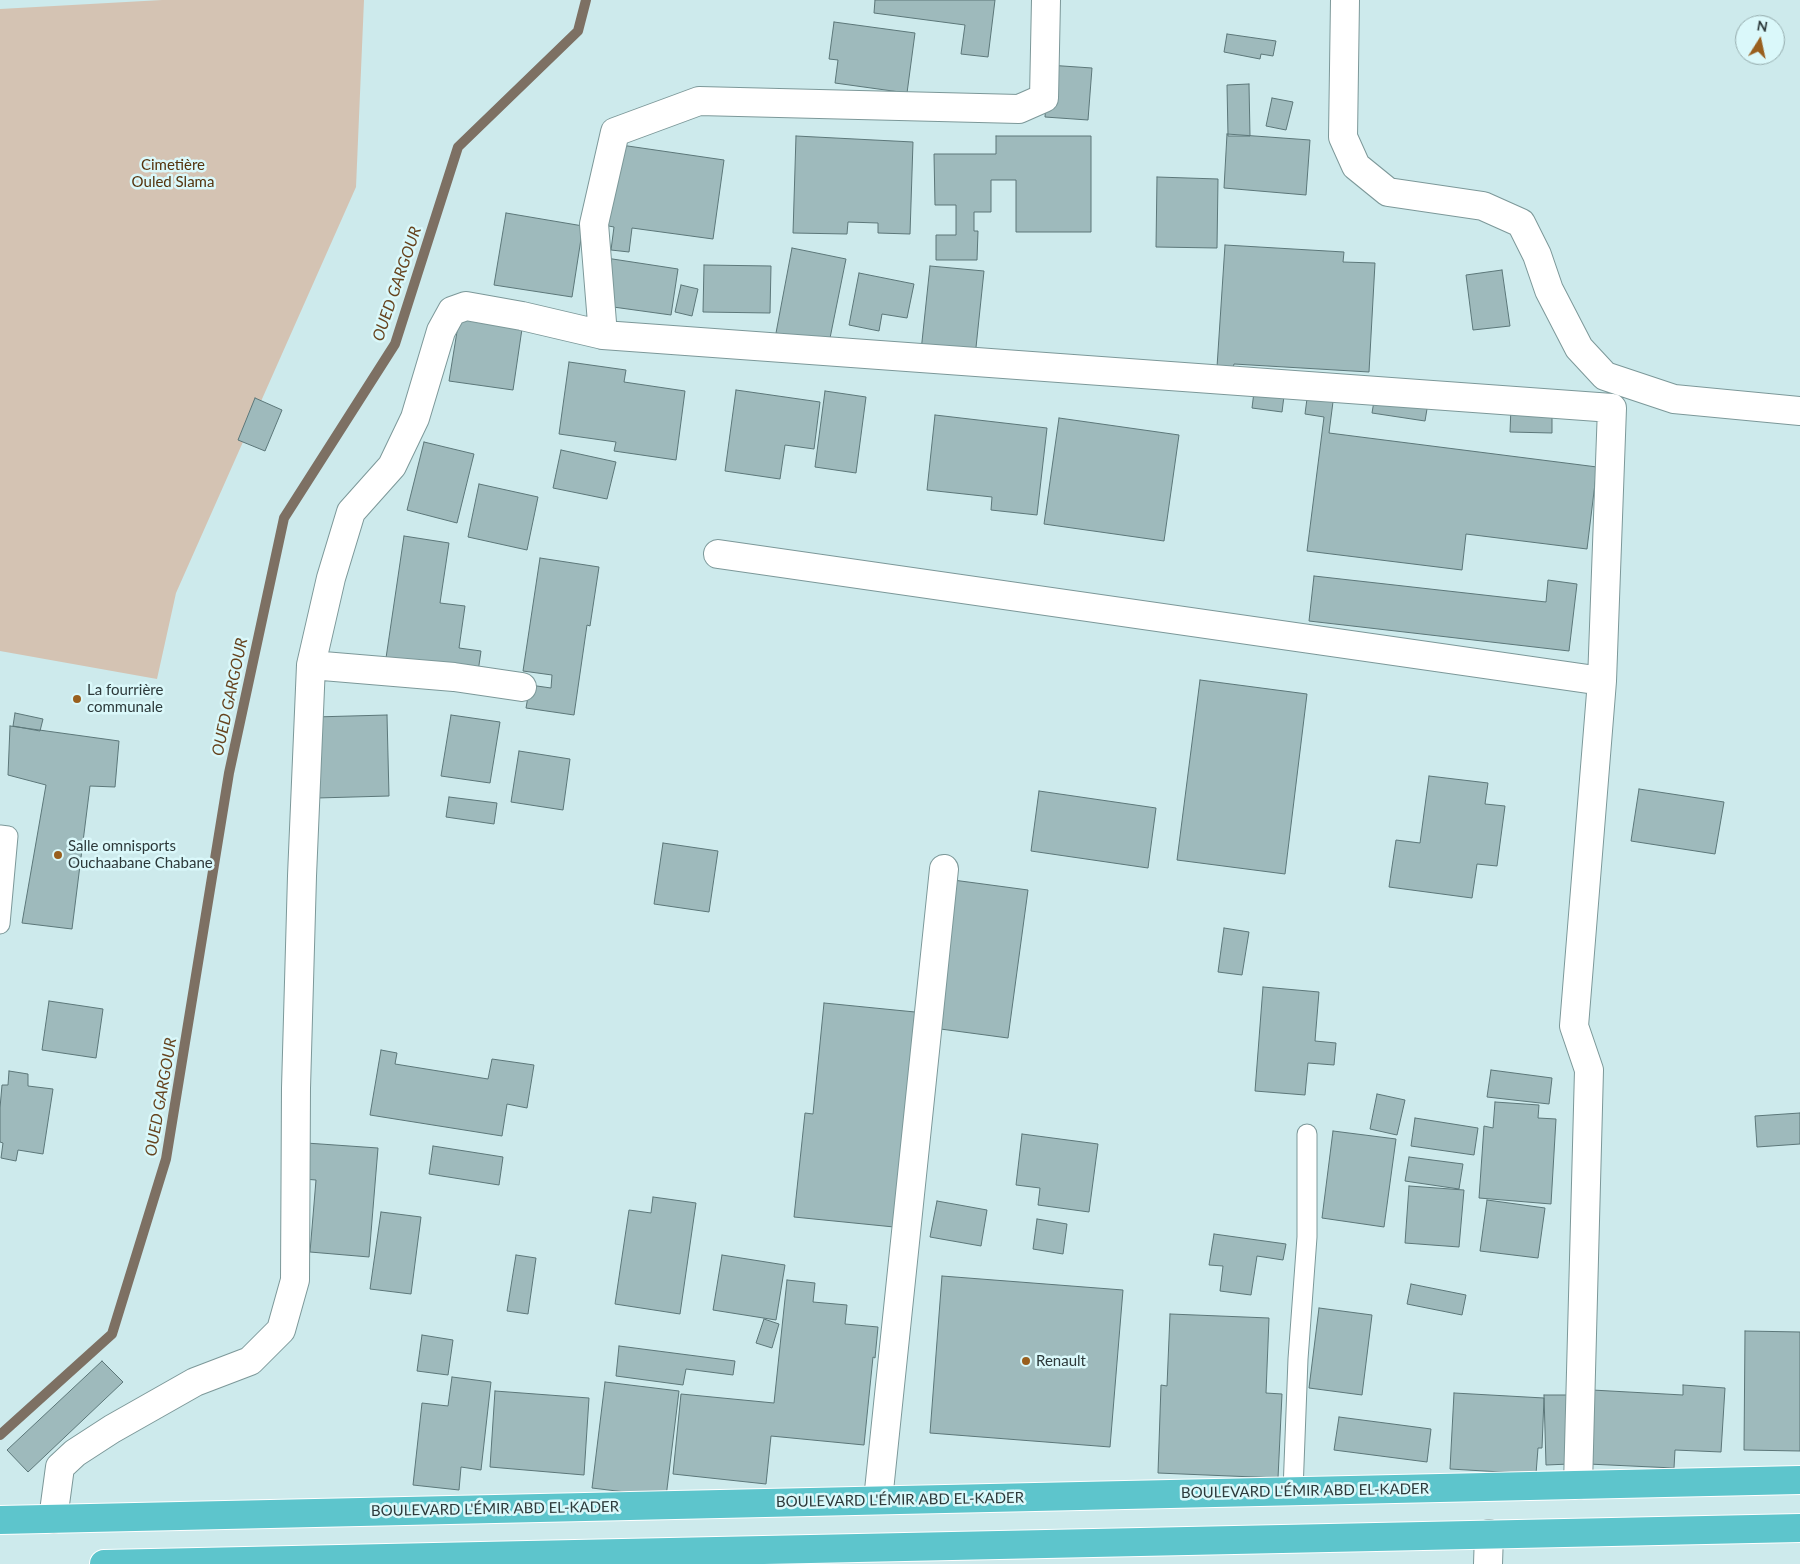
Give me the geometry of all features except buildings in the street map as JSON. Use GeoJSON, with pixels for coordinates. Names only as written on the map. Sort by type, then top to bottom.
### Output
{"type":"FeatureCollection","features":[{"type":"Feature","properties":{"kind":"highway","name":"BOULEVARD L'ÉMIR ABD EL-KADER"},"geometry":{"type":"LineString","coordinates":[[0,1520],[1800,1480]]}},
{"type":"Feature","properties":{"kind":"highway"},"geometry":{"type":"LineString","coordinates":[[104,1564],[1800,1528]]}},
{"type":"Feature","properties":{"kind":"street"},"geometry":{"type":"LineString","coordinates":[[604,335],[594,224],[616,132],[699,101],[1019,109],[1044,98],[1046,0]]}},
{"type":"Feature","properties":{"kind":"street"},"geometry":{"type":"LineString","coordinates":[[1345,0],[1343,137],[1356,166],[1388,192],[1483,206],[1521,223],[1537,255],[1549,290],[1579,348],[1605,376],[1674,399],[1800,411]]}},
{"type":"Feature","properties":{"kind":"street"},"geometry":{"type":"LineString","coordinates":[[53,1519],[60,1467],[75,1453],[112,1429],[195,1382],[250,1361],[281,1330],[295,1280],[296,1088],[302,876],[311,665],[331,578],[351,512],[392,466],[415,418],[440,331],[452,311],[466,306],[522,316],[604,335],[1612,408],[1602,681],[1574,1026],[1589,1070],[1578,1485]]}},
{"type":"Feature","properties":{"kind":"street"},"geometry":{"type":"LineString","coordinates":[[718,554],[1602,681]]}},
{"type":"Feature","properties":{"kind":"street"},"geometry":{"type":"LineString","coordinates":[[311,665],[454,677],[522,687]]}},
{"type":"Feature","properties":{"kind":"street"},"geometry":{"type":"LineString","coordinates":[[878,1500],[944,869]]}},
{"type":"Feature","properties":{"kind":"street"},"geometry":{"type":"LineString","coordinates":[[1488,1564],[1489,1534]]}},
{"type":"Feature","properties":{"kind":"lane"},"geometry":{"type":"LineString","coordinates":[[0,835],[8,836],[0,924]]}},
{"type":"Feature","properties":{"kind":"lane"},"geometry":{"type":"LineString","coordinates":[[1293,1491],[1298,1358],[1307,1237],[1307,1134]]}},
{"type":"Feature","properties":{"kind":"green space","name":"Cimetière Ouled Slama"},"geometry":{"type":"Polygon","coordinates":[[[162,0],[364,0],[356,187],[176,593],[157,679],[0,651],[0,9],[162,0]]]}},
{"type":"Feature","properties":{"kind":"waterway","name":"OUED GARGOUR"},"geometry":{"type":"LineString","coordinates":[[0,1435],[112,1334],[166,1159],[229,773],[284,518],[395,344],[458,147],[578,31],[586,0]]}},
{"type":"Feature","properties":{"kind":"place","name":"La fourrière communale"},"geometry":{"type":"Point","coordinates":[77,699]}},
{"type":"Feature","properties":{"kind":"place","name":"Salle omnisports Ouchaabane Chabane"},"geometry":{"type":"Point","coordinates":[58,855]}},
{"type":"Feature","properties":{"kind":"place","name":"Renault"},"geometry":{"type":"Point","coordinates":[1026,1361]}}]}
